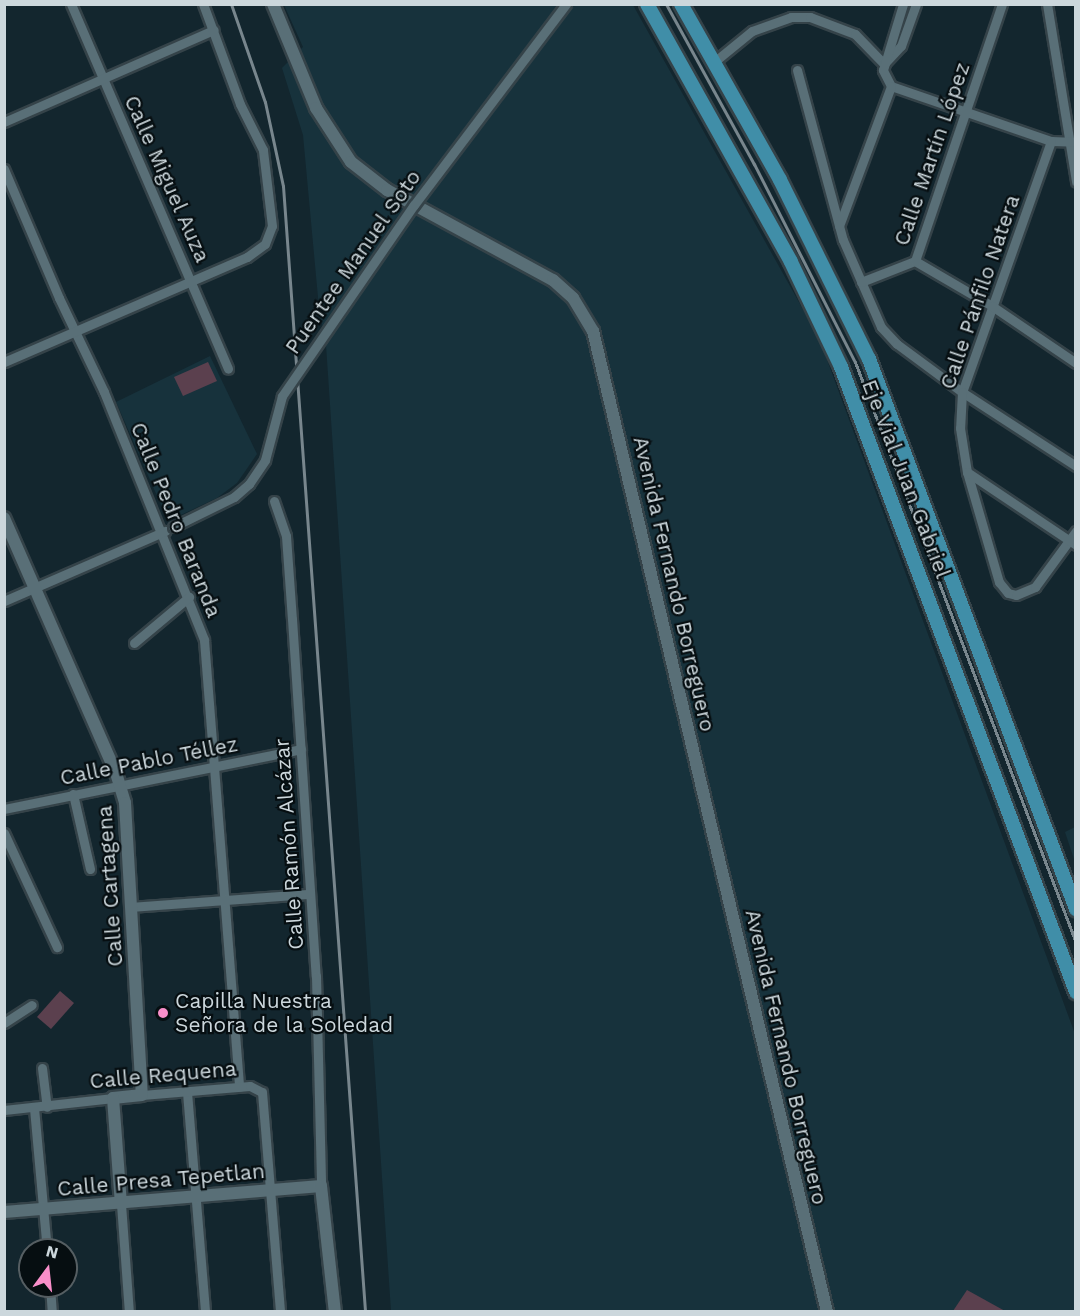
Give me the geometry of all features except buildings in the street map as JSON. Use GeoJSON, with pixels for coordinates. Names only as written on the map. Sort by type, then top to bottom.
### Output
{"type":"FeatureCollection","features":[{"type":"Feature","properties":{"kind":"main road","name":"Avenida Fernando Borreguero"},"geometry":{"type":"LineString","coordinates":[[273,4],[316,108],[351,162],[387,190],[531,264],[573,298],[593,331],[827,1311]]}},
{"type":"Feature","properties":{"kind":"main road","name":"Eje Vial Juan Gabriel"},"geometry":{"type":"LineString","coordinates":[[647,4],[790,262],[841,367],[1076,992]]}},
{"type":"Feature","properties":{"kind":"main road","name":"Eje Vial Juan Gabriel"},"geometry":{"type":"LineString","coordinates":[[681,4],[822,257],[869,359],[1076,909]]}},
{"type":"Feature","properties":{"kind":"main road","name":"Calle Cartagena"},"geometry":{"type":"LineString","coordinates":[[4,518],[122,787],[142,1095]]}},
{"type":"Feature","properties":{"kind":"main road","name":"Calle Requena"},"geometry":{"type":"LineString","coordinates":[[113,1098],[142,1095]]}},
{"type":"Feature","properties":{"kind":"main road"},"geometry":{"type":"LineString","coordinates":[[113,1098],[121,1204]]}},
{"type":"Feature","properties":{"kind":"main road","name":"Calle Presa Tepetlan"},"geometry":{"type":"LineString","coordinates":[[4,1212],[321,1186]]}},
{"type":"Feature","properties":{"kind":"main road"},"geometry":{"type":"LineString","coordinates":[[321,1186],[335,1311]]}},
{"type":"Feature","properties":{"kind":"street","name":"Calle Miguel Auza"},"geometry":{"type":"LineString","coordinates":[[71,4],[228,369]]}},
{"type":"Feature","properties":{"kind":"street"},"geometry":{"type":"LineString","coordinates":[[4,362],[247,257],[265,244],[272,226],[266,161],[203,4]]}},
{"type":"Feature","properties":{"kind":"street","name":"Puentee Manuel Soto"},"geometry":{"type":"LineString","coordinates":[[4,601],[162,533],[234,497],[249,484],[264,460],[277,406],[286,389],[414,205],[566,4]]}},
{"type":"Feature","properties":{"kind":"street"},"geometry":{"type":"LineString","coordinates":[[903,4],[884,64],[883,76],[891,86],[1051,141],[1073,143]]}},
{"type":"Feature","properties":{"kind":"street"},"geometry":{"type":"LineString","coordinates":[[884,64],[901,46],[916,4]]}},
{"type":"Feature","properties":{"kind":"street","name":"Calle Martín López"},"geometry":{"type":"LineString","coordinates":[[861,282],[915,261],[1002,4]]}},
{"type":"Feature","properties":{"kind":"street"},"geometry":{"type":"LineString","coordinates":[[1047,4],[1073,143],[1076,182]]}},
{"type":"Feature","properties":{"kind":"street"},"geometry":{"type":"LineString","coordinates":[[714,62],[752,31],[791,17],[810,17],[855,34],[884,64]]}},
{"type":"Feature","properties":{"kind":"street"},"geometry":{"type":"LineString","coordinates":[[4,122],[214,30]]}},
{"type":"Feature","properties":{"kind":"street"},"geometry":{"type":"LineString","coordinates":[[797,70],[839,226],[861,282],[888,336],[962,392],[1076,466]]}},
{"type":"Feature","properties":{"kind":"street"},"geometry":{"type":"LineString","coordinates":[[839,226],[891,86]]}},
{"type":"Feature","properties":{"kind":"street","name":"Calle Pánfilo Natera"},"geometry":{"type":"LineString","coordinates":[[1051,141],[962,392],[960,428],[966,472],[999,582],[1008,593],[1016,595],[1035,587],[1072,543]]}},
{"type":"Feature","properties":{"kind":"street","name":"Calle Pedro Baranda"},"geometry":{"type":"LineString","coordinates":[[4,169],[75,333],[104,392],[189,597],[204,640],[239,1087]]}},
{"type":"Feature","properties":{"kind":"street"},"geometry":{"type":"LineString","coordinates":[[915,261],[992,306],[1076,363]]}},
{"type":"Feature","properties":{"kind":"street"},"geometry":{"type":"LineString","coordinates":[[966,472],[1072,543],[1076,531]]}},
{"type":"Feature","properties":{"kind":"street","name":"Calle Ramón Alcázar"},"geometry":{"type":"LineString","coordinates":[[274,501],[286,536],[301,749],[318,1029],[321,1186]]}},
{"type":"Feature","properties":{"kind":"street"},"geometry":{"type":"LineString","coordinates":[[134,643],[189,597]]}},
{"type":"Feature","properties":{"kind":"street","name":"Calle Pablo Téllez"},"geometry":{"type":"LineString","coordinates":[[4,809],[73,794],[122,787],[301,749]]}},
{"type":"Feature","properties":{"kind":"street"},"geometry":{"type":"LineString","coordinates":[[73,794],[90,869]]}},
{"type":"Feature","properties":{"kind":"street"},"geometry":{"type":"LineString","coordinates":[[4,832],[57,947]]}},
{"type":"Feature","properties":{"kind":"street"},"geometry":{"type":"LineString","coordinates":[[131,907],[310,894]]}},
{"type":"Feature","properties":{"kind":"street"},"geometry":{"type":"LineString","coordinates":[[4,1023],[32,1005]]}},
{"type":"Feature","properties":{"kind":"street"},"geometry":{"type":"LineString","coordinates":[[42,1068],[47,1107]]}},
{"type":"Feature","properties":{"kind":"street","name":"Calle Requena"},"geometry":{"type":"LineString","coordinates":[[142,1095],[255,1087],[263,1096],[280,1311]]}},
{"type":"Feature","properties":{"kind":"street"},"geometry":{"type":"LineString","coordinates":[[187,1092],[198,1197],[205,1311]]}},
{"type":"Feature","properties":{"kind":"street","name":"Calle Requena"},"geometry":{"type":"LineString","coordinates":[[4,1110],[113,1098]]}},
{"type":"Feature","properties":{"kind":"street"},"geometry":{"type":"LineString","coordinates":[[34,1108],[46,1238]]}},
{"type":"Feature","properties":{"kind":"street"},"geometry":{"type":"LineString","coordinates":[[121,1204],[129,1311]]}},
{"type":"Feature","properties":{"kind":"shaded area"},"geometry":{"type":"Polygon","coordinates":[[[284,5],[633,5],[819,338],[1075,1034],[1075,1311],[391,1311],[326,345],[319,308],[303,135],[282,68],[303,47],[284,5]]]}},
{"type":"Feature","properties":{"kind":"shaded area"},"geometry":{"type":"Polygon","coordinates":[[[210,356],[257,454],[237,483],[217,498],[168,521],[116,402],[210,356]]]}},
{"type":"Feature","properties":{"kind":"shaded area"},"geometry":{"type":"Polygon","coordinates":[[[208,362],[217,381],[183,396],[174,377],[208,362]]]}},
{"type":"Feature","properties":{"kind":"shaded area"},"geometry":{"type":"Polygon","coordinates":[[[1075,827],[1075,862],[1065,832],[1075,827]]]}},
{"type":"Feature","properties":{"kind":"shaded area"},"geometry":{"type":"Polygon","coordinates":[[[60,991],[74,1003],[51,1029],[37,1017],[60,991]]]}},
{"type":"Feature","properties":{"kind":"shaded area"},"geometry":{"type":"Polygon","coordinates":[[[967,1290],[1005,1311],[953,1311],[967,1290]]]}},
{"type":"Feature","properties":{"kind":"railway"},"geometry":{"type":"LineString","coordinates":[[231,4],[265,102],[283,186],[365,1312]]}},
{"type":"Feature","properties":{"kind":"railway"},"geometry":{"type":"LineString","coordinates":[[666,4],[754,164],[855,362],[1076,943]]}},
{"type":"Feature","properties":{"kind":"place","name":"Capilla Nuestra Señora de la Soledad"},"geometry":{"type":"Point","coordinates":[163,1013]}}]}
